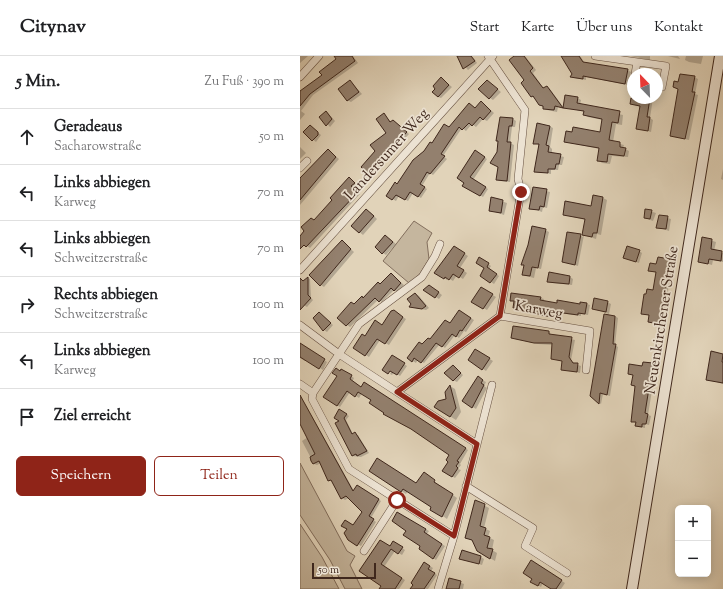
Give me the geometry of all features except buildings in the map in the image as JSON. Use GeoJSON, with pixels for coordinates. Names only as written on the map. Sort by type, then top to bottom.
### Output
{"type":"FeatureCollection","features":[{"type":"Feature","properties":{"kind":"street"},"geometry":{"type":"LineString","coordinates":[[300,77],[319,56]]}},
{"type":"Feature","properties":{"kind":"street"},"geometry":{"type":"LineString","coordinates":[[595,56],[666,66],[663,82]]}},
{"type":"Feature","properties":{"kind":"street","name":"Neuenkirchener Straße"},"geometry":{"type":"LineString","coordinates":[[632,589],[720,56]]}},
{"type":"Feature","properties":{"kind":"street","name":"Landersumer Weg"},"geometry":{"type":"LineString","coordinates":[[300,270],[490,57]]}},
{"type":"Feature","properties":{"kind":"street","name":"Karweg"},"geometry":{"type":"LineString","coordinates":[[490,57],[526,110],[518,179],[521,192],[500,316],[590,331],[586,370]]}},
{"type":"Feature","properties":{"kind":"street"},"geometry":{"type":"LineString","coordinates":[[636,68],[637,62]]}},
{"type":"Feature","properties":{"kind":"street"},"geometry":{"type":"LineString","coordinates":[[300,168],[307,161]]}},
{"type":"Feature","properties":{"kind":"street"},"geometry":{"type":"LineString","coordinates":[[440,244],[435,256],[422,277],[359,324],[313,393],[312,399],[349,468],[454,536]]}},
{"type":"Feature","properties":{"kind":"street"},"geometry":{"type":"LineString","coordinates":[[397,392],[500,316]]}},
{"type":"Feature","properties":{"kind":"street"},"geometry":{"type":"LineString","coordinates":[[300,325],[339,354],[477,444]]}},
{"type":"Feature","properties":{"kind":"street"},"geometry":{"type":"LineString","coordinates":[[300,384],[313,393]]}},
{"type":"Feature","properties":{"kind":"street"},"geometry":{"type":"LineString","coordinates":[[438,589],[454,536],[492,385]]}},
{"type":"Feature","properties":{"kind":"street"},"geometry":{"type":"LineString","coordinates":[[466,486],[534,528],[525,546],[567,573]]}},
{"type":"Feature","properties":{"kind":"street"},"geometry":{"type":"LineString","coordinates":[[364,551],[397,500]]}},
{"type":"Feature","properties":{"kind":"shaded area"},"geometry":{"type":"Polygon","coordinates":[[[414,221],[432,233],[427,242],[429,259],[419,275],[409,283],[383,261],[414,221]]]}},
{"type":"Feature","properties":{"kind":"shaded area"},"geometry":{"type":"Polygon","coordinates":[[[300,463],[347,551],[355,556],[350,565],[362,589],[345,589],[330,560],[300,515],[300,463]]]}},
{"type":"Feature","properties":{"kind":"shaded area"},"geometry":{"type":"Polygon","coordinates":[[[300,524],[322,557],[339,589],[300,589],[300,524]]]}},
{"type":"Feature","properties":{"kind":"route"},"geometry":{"type":"LineString","coordinates":[[397,500],[454,536],[477,444],[397,392],[500,316],[521,192]]}}]}
